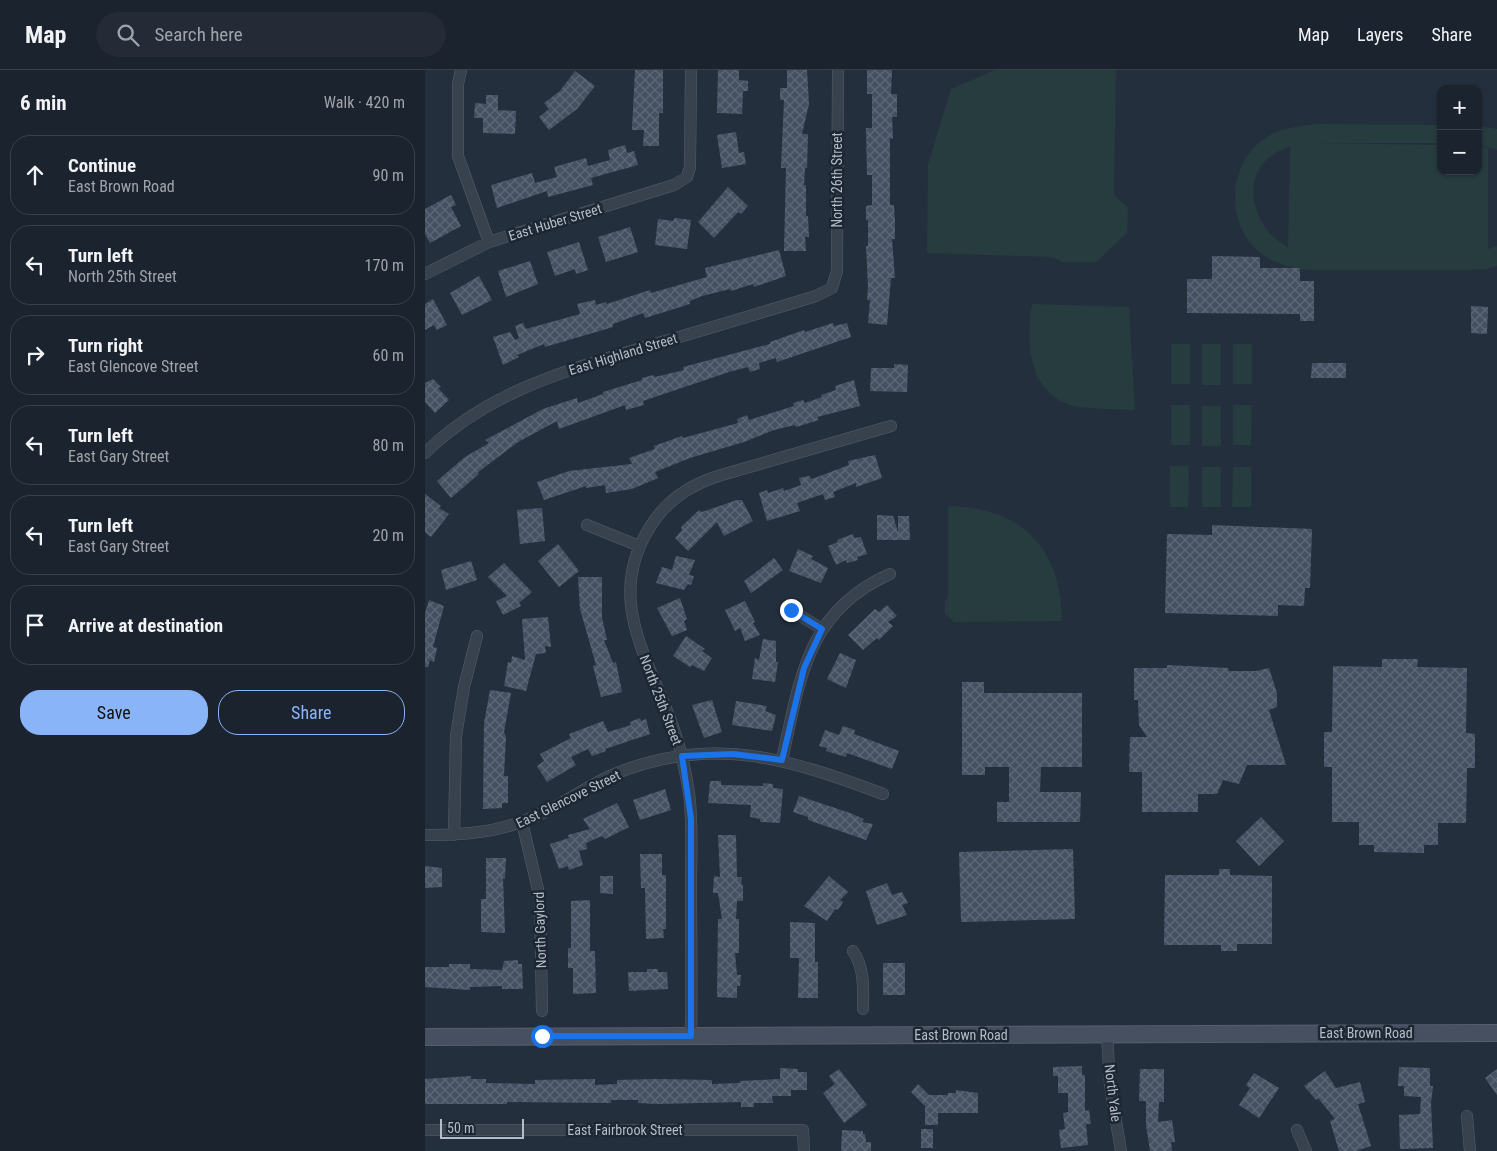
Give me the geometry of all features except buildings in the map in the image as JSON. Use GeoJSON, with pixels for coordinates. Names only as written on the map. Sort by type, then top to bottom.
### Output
{"type":"FeatureCollection","features":[{"type":"Feature","properties":{"kind":"main road","name":"East Brown Road"},"geometry":{"type":"LineString","coordinates":[[425,1036],[1497,1033]]}},
{"type":"Feature","properties":{"kind":"street"},"geometry":{"type":"LineString","coordinates":[[461,70],[458,84],[458,156],[489,242]]}},
{"type":"Feature","properties":{"kind":"street","name":"East Huber Street"},"geometry":{"type":"LineString","coordinates":[[425,274],[489,242],[674,185],[687,177],[690,162],[691,70]]}},
{"type":"Feature","properties":{"kind":"street","name":"North 26th Street"},"geometry":{"type":"LineString","coordinates":[[832,288],[837,271],[838,70]]}},
{"type":"Feature","properties":{"kind":"street","name":"East Highland Street"},"geometry":{"type":"LineString","coordinates":[[426,449],[480,410],[537,381],[816,296],[832,288]]}},
{"type":"Feature","properties":{"kind":"street","name":"North 25th Street"},"geometry":{"type":"LineString","coordinates":[[691,1036],[691,819],[682,756],[669,717],[639,644],[631,618],[631,574],[639,546],[661,511],[682,493],[705,480],[891,426]]}},
{"type":"Feature","properties":{"kind":"street"},"geometry":{"type":"LineString","coordinates":[[587,525],[639,546]]}},
{"type":"Feature","properties":{"kind":"street"},"geometry":{"type":"LineString","coordinates":[[782,760],[804,668],[822,629],[839,607],[857,591],[890,574]]}},
{"type":"Feature","properties":{"kind":"street"},"geometry":{"type":"LineString","coordinates":[[791,610],[822,629]]}},
{"type":"Feature","properties":{"kind":"street"},"geometry":{"type":"LineString","coordinates":[[454,835],[456,736],[464,687],[477,636]]}},
{"type":"Feature","properties":{"kind":"street","name":"East Glencove Street"},"geometry":{"type":"LineString","coordinates":[[425,835],[481,834],[522,822],[614,775],[654,762],[682,756],[733,754],[782,760],[814,769],[883,794]]}},
{"type":"Feature","properties":{"kind":"street","name":"North Gaylord"},"geometry":{"type":"LineString","coordinates":[[522,822],[540,898],[542,1010]]}},
{"type":"Feature","properties":{"kind":"street"},"geometry":{"type":"LineString","coordinates":[[853,951],[860,963],[863,978],[863,1009]]}},
{"type":"Feature","properties":{"kind":"street","name":"North Yale"},"geometry":{"type":"LineString","coordinates":[[1107,1034],[1110,1085],[1121,1151]]}},
{"type":"Feature","properties":{"kind":"street"},"geometry":{"type":"LineString","coordinates":[[1467,1116],[1470,1151]]}},
{"type":"Feature","properties":{"kind":"street","name":"East Fairbrook Street"},"geometry":{"type":"LineString","coordinates":[[425,1130],[803,1130],[803,1151]]}},
{"type":"Feature","properties":{"kind":"street"},"geometry":{"type":"LineString","coordinates":[[1297,1130],[1306,1151]]}},
{"type":"Feature","properties":{"kind":"green space"},"geometry":{"type":"Polygon","coordinates":[[[995,70],[1116,70],[1114,195],[1128,208],[1127,233],[1096,262],[1062,262],[1052,257],[927,253],[928,164],[951,89],[995,70]]]}},
{"type":"Feature","properties":{"kind":"green space"},"geometry":{"type":"Polygon","coordinates":[[[1317,124],[1437,125],[1437,143],[1314,143],[1437,145],[1437,175],[1482,175],[1482,146],[1488,148],[1488,249],[1497,246],[1497,266],[1487,269],[1465,270],[1310,270],[1287,266],[1266,257],[1252,245],[1242,229],[1236,212],[1235,194],[1238,176],[1245,159],[1257,145],[1272,134],[1288,128],[1317,124]],[[1291,147],[1274,154],[1262,165],[1255,178],[1254,193],[1256,209],[1263,224],[1274,237],[1288,247],[1291,147]]]}},
{"type":"Feature","properties":{"kind":"green space"},"geometry":{"type":"Polygon","coordinates":[[[1482,127],[1497,129],[1497,150],[1482,145],[1482,127]]]}},
{"type":"Feature","properties":{"kind":"green space"},"geometry":{"type":"Polygon","coordinates":[[[1032,304],[1129,307],[1135,410],[1080,407],[1063,402],[1050,393],[1041,382],[1034,368],[1029,337],[1032,304]]]}},
{"type":"Feature","properties":{"kind":"green space"},"geometry":{"type":"Polygon","coordinates":[[[1171,344],[1190,344],[1190,384],[1171,384],[1171,344]]]}},
{"type":"Feature","properties":{"kind":"green space"},"geometry":{"type":"Polygon","coordinates":[[[1202,344],[1221,344],[1221,385],[1202,385],[1202,344]]]}},
{"type":"Feature","properties":{"kind":"green space"},"geometry":{"type":"Polygon","coordinates":[[[1233,344],[1252,344],[1252,384],[1233,384],[1233,344]]]}},
{"type":"Feature","properties":{"kind":"green space"},"geometry":{"type":"Polygon","coordinates":[[[1171,405],[1190,405],[1190,445],[1171,445],[1171,405]]]}},
{"type":"Feature","properties":{"kind":"green space"},"geometry":{"type":"Polygon","coordinates":[[[1233,405],[1252,405],[1251,445],[1233,445],[1233,405]]]}},
{"type":"Feature","properties":{"kind":"green space"},"geometry":{"type":"Polygon","coordinates":[[[1202,406],[1221,406],[1221,446],[1202,446],[1202,406]]]}},
{"type":"Feature","properties":{"kind":"green space"},"geometry":{"type":"Polygon","coordinates":[[[1170,466],[1189,466],[1188,507],[1170,507],[1170,466]]]}},
{"type":"Feature","properties":{"kind":"green space"},"geometry":{"type":"Polygon","coordinates":[[[1202,467],[1221,467],[1221,507],[1202,507],[1202,467]]]}},
{"type":"Feature","properties":{"kind":"green space"},"geometry":{"type":"Polygon","coordinates":[[[1233,467],[1251,467],[1251,507],[1232,507],[1233,467]]]}},
{"type":"Feature","properties":{"kind":"green space"},"geometry":{"type":"Polygon","coordinates":[[[948,506],[974,508],[997,514],[1016,524],[1032,537],[1045,553],[1054,572],[1060,595],[1062,621],[954,622],[945,614],[945,601],[948,597],[948,506]]]}},
{"type":"Feature","properties":{"kind":"route"},"geometry":{"type":"LineString","coordinates":[[542,1036],[691,1036],[691,819],[682,756],[733,754],[782,760],[804,668],[811,647],[822,629],[791,610]]}}]}
